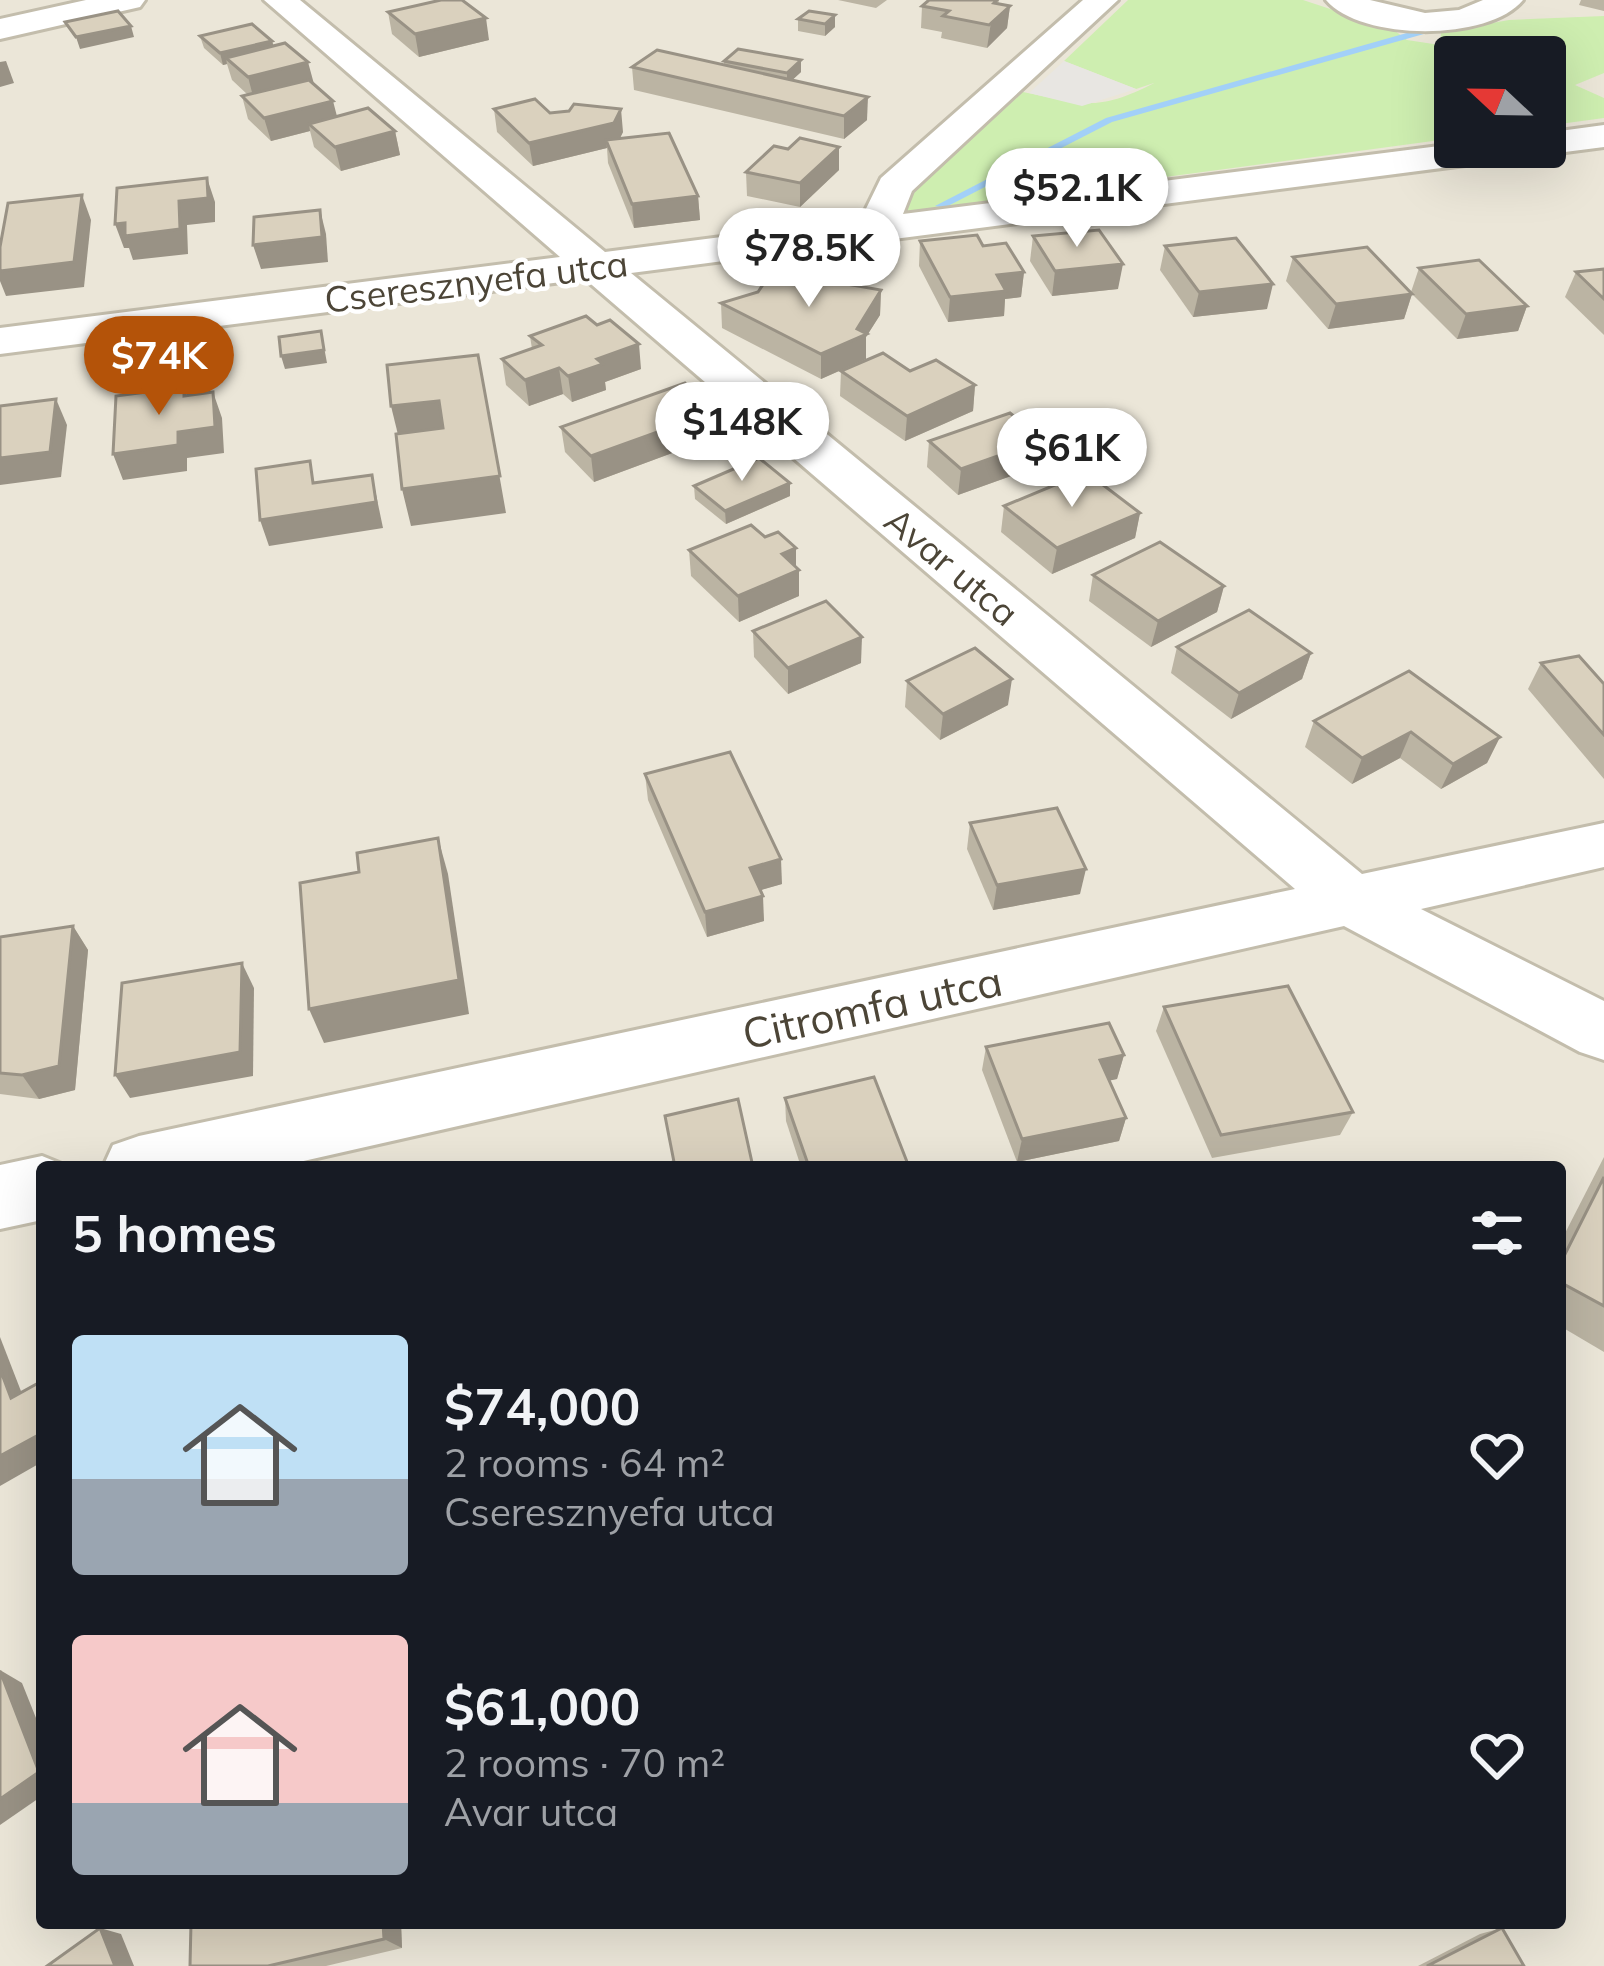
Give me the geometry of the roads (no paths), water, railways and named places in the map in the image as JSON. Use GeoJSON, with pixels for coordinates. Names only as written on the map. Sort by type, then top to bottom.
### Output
{"type":"FeatureCollection","features":[{"type":"Feature","properties":{"kind":"street"},"geometry":{"type":"LineString","coordinates":[[0,29],[130,0]]}},
{"type":"Feature","properties":{"kind":"street","name":"Avar utca"},"geometry":{"type":"LineString","coordinates":[[280,0],[1353,902],[1604,1034]]}},
{"type":"Feature","properties":{"kind":"street"},"geometry":{"type":"LineString","coordinates":[[876,232],[895,186],[1102,0]]}},
{"type":"Feature","properties":{"kind":"street"},"geometry":{"type":"LineString","coordinates":[[1342,0],[1406,24],[1464,20],[1507,0]]}},
{"type":"Feature","properties":{"kind":"street"},"geometry":{"type":"LineString","coordinates":[[1566,141],[1604,136]]}},
{"type":"Feature","properties":{"kind":"street","name":"Cseresznyefa utca"},"geometry":{"type":"LineString","coordinates":[[0,341],[1434,159]]}},
{"type":"Feature","properties":{"kind":"street","name":"Citromfa utca"},"geometry":{"type":"LineString","coordinates":[[166,1161],[1604,845]]}},
{"type":"Feature","properties":{"kind":"street"},"geometry":{"type":"LineString","coordinates":[[0,1197],[36,1189]]}},
{"type":"Feature","properties":{"kind":"waterway"},"geometry":{"type":"LineString","coordinates":[[940,206],[1109,120],[1442,26]]}}]}
